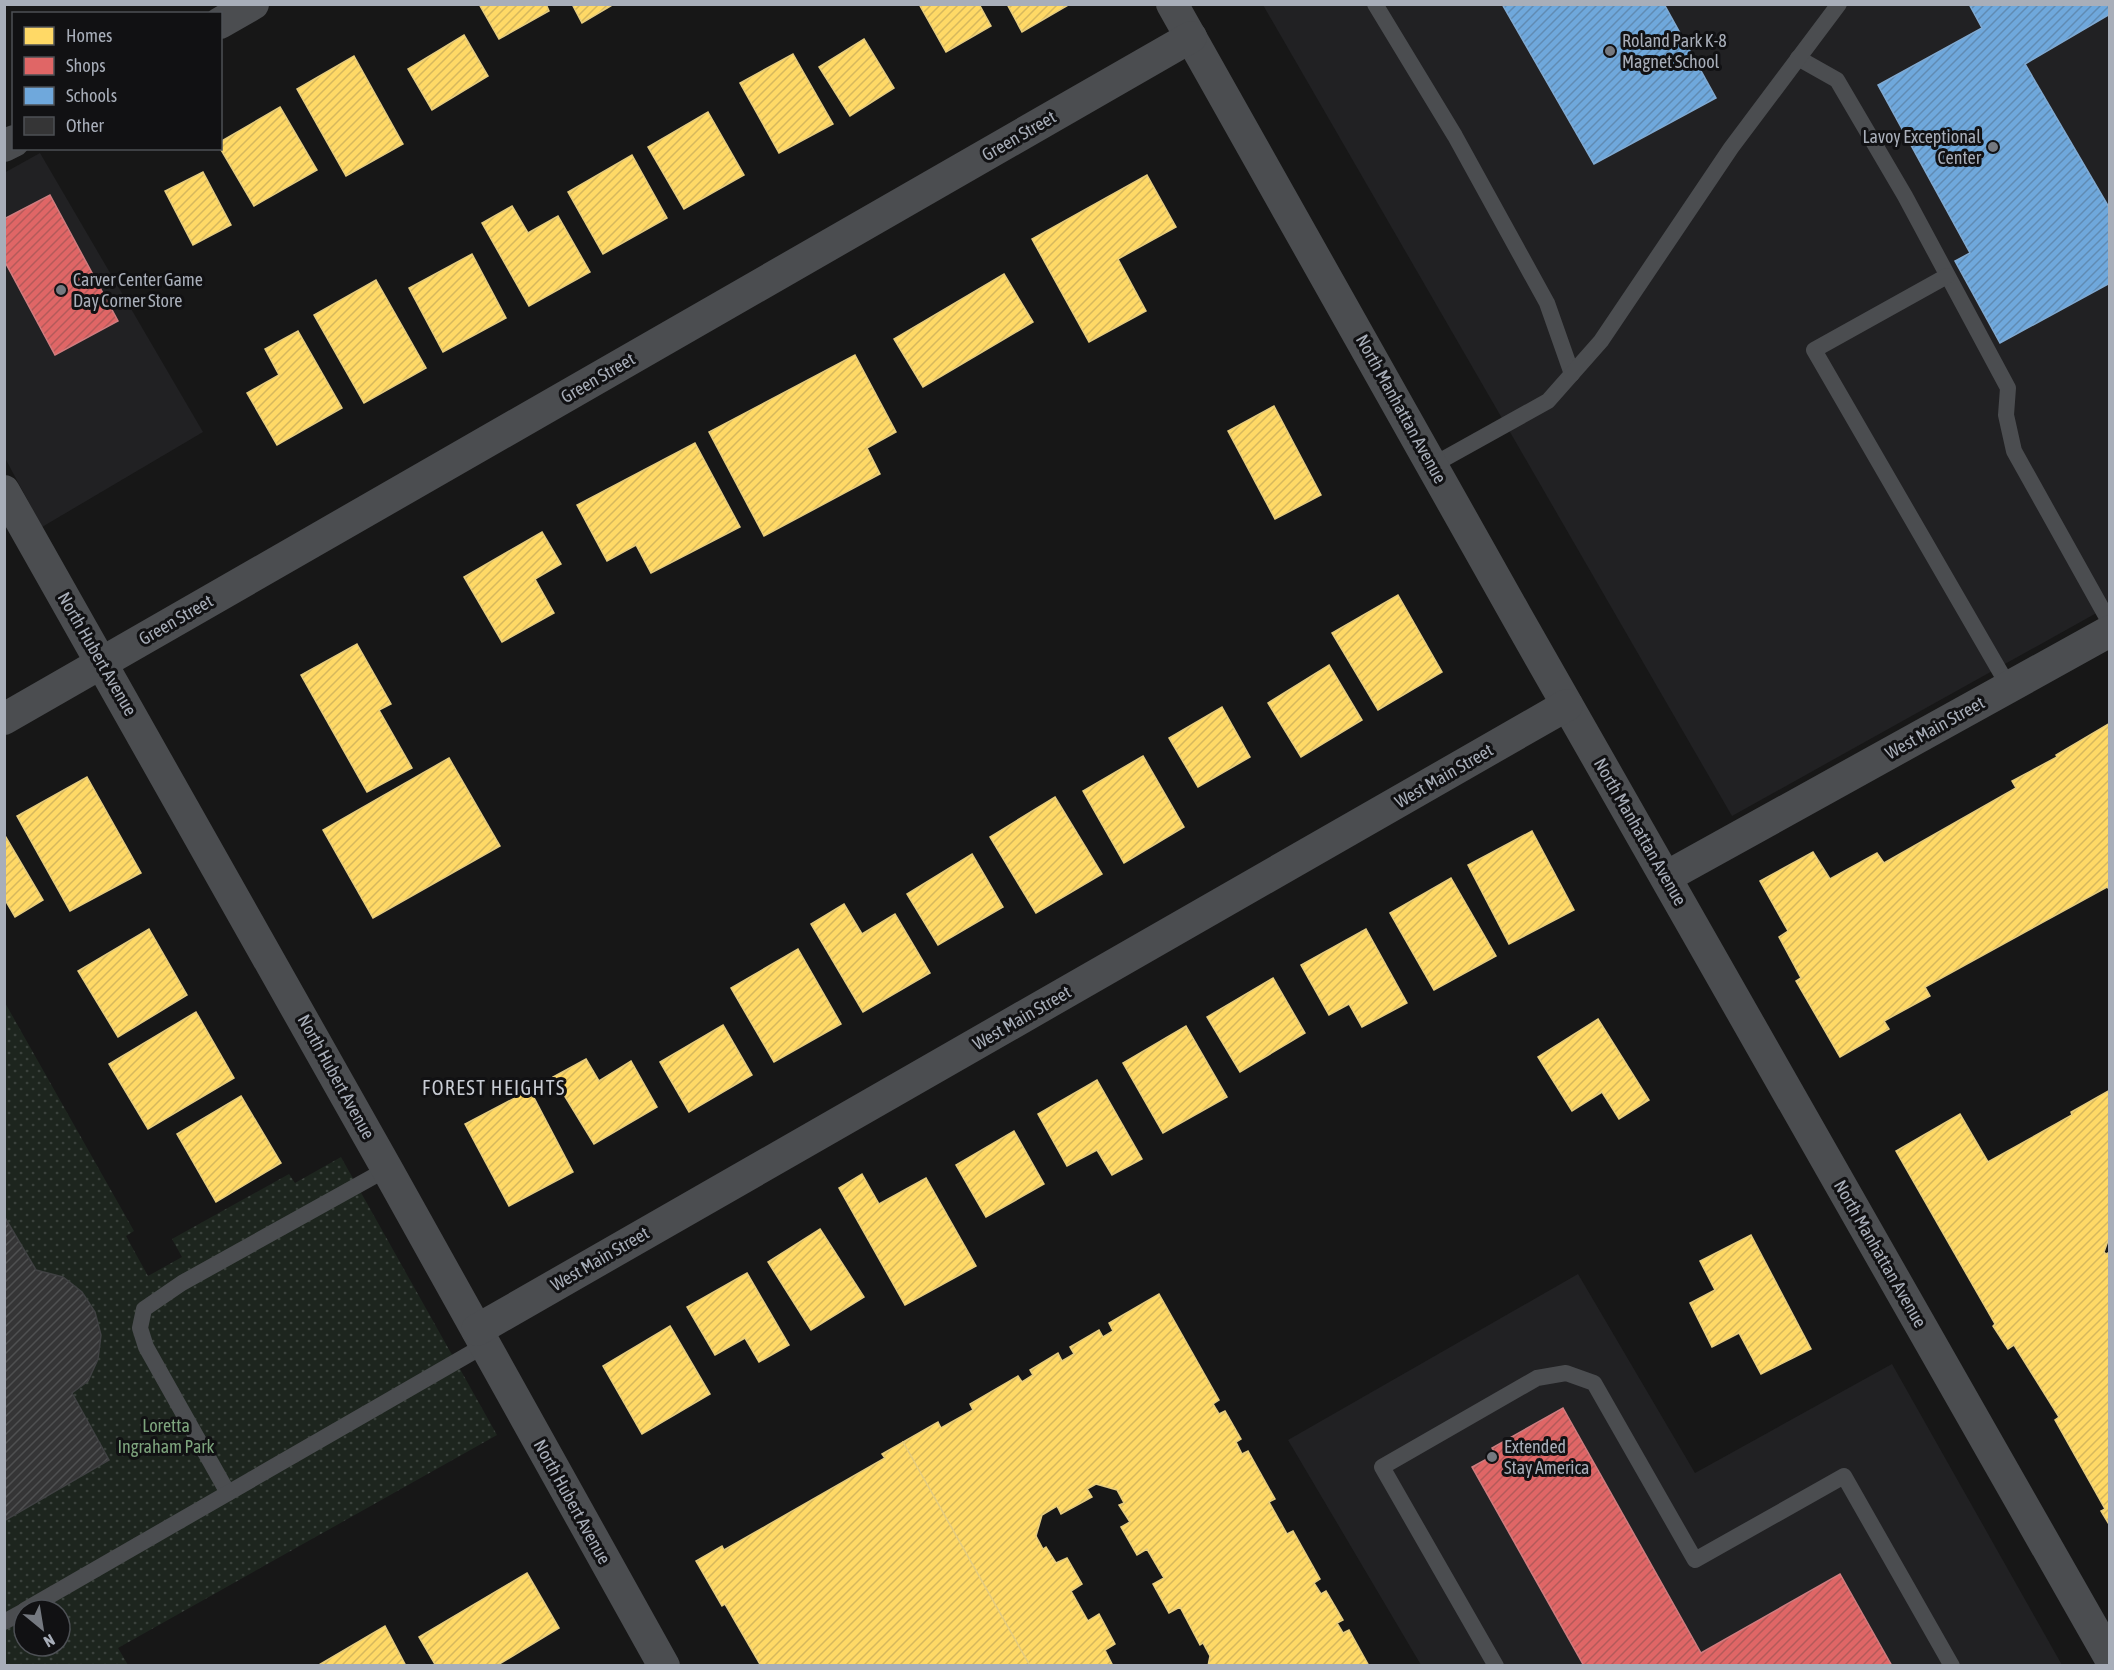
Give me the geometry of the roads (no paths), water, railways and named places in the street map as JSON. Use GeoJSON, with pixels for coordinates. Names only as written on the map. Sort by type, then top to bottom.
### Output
{"type":"FeatureCollection","features":[{"type":"Feature","properties":{"kind":"street"},"geometry":{"type":"LineString","coordinates":[[222,22],[253,4]]}},
{"type":"Feature","properties":{"kind":"street","name":"North Manhattan Avenue"},"geometry":{"type":"LineString","coordinates":[[1172,4],[2109,1658]]}},
{"type":"Feature","properties":{"kind":"street","name":"Green Street"},"geometry":{"type":"LineString","coordinates":[[4,719],[1191,37]]}},
{"type":"Feature","properties":{"kind":"street","name":"North Hubert Avenue"},"geometry":{"type":"LineString","coordinates":[[4,491],[387,1168],[664,1665]]}},
{"type":"Feature","properties":{"kind":"street","name":"West Main Street"},"geometry":{"type":"LineString","coordinates":[[1666,877],[2109,631]]}},
{"type":"Feature","properties":{"kind":"street","name":"West Main Street"},"geometry":{"type":"LineString","coordinates":[[481,1337],[1568,705]]}},
{"type":"Feature","properties":{"kind":"lane"},"geometry":{"type":"LineString","coordinates":[[1375,4],[1455,136],[1547,303],[1572,374]]}},
{"type":"Feature","properties":{"kind":"lane"},"geometry":{"type":"LineString","coordinates":[[1433,465],[1548,401],[1572,374],[1601,341],[1731,148],[1839,4]]}},
{"type":"Feature","properties":{"kind":"lane"},"geometry":{"type":"LineString","coordinates":[[1798,58],[1838,80],[1905,196],[2008,388],[2006,415],[2014,451],[2109,623]]}},
{"type":"Feature","properties":{"kind":"lane"},"geometry":{"type":"LineString","coordinates":[[1947,276],[1814,350],[2009,687]]}},
{"type":"Feature","properties":{"kind":"lane"},"geometry":{"type":"LineString","coordinates":[[228,1493],[146,1347],[140,1328],[144,1309],[182,1283],[387,1168]]}},
{"type":"Feature","properties":{"kind":"lane"},"geometry":{"type":"LineString","coordinates":[[46,1598],[228,1493],[481,1337]]}},
{"type":"Feature","properties":{"kind":"lane"},"geometry":{"type":"LineString","coordinates":[[1496,1665],[1382,1467],[1537,1378],[1566,1373],[1594,1383],[1695,1560],[1844,1476],[1952,1665]]}},
{"type":"Feature","properties":{"kind":"place","name":"Roland Park K-8 Magnet School"},"geometry":{"type":"Point","coordinates":[1610,51]}},
{"type":"Feature","properties":{"kind":"place","name":"Lavoy Exceptional Center"},"geometry":{"type":"Point","coordinates":[1993,147]}},
{"type":"Feature","properties":{"kind":"place","name":"Carver Center Game Day Corner Store"},"geometry":{"type":"Point","coordinates":[61,290]}},
{"type":"Feature","properties":{"kind":"place","name":"Extended Stay America"},"geometry":{"type":"Point","coordinates":[1492,1457]}},
{"type":"Feature","properties":{"kind":"district","name":"FOREST HEIGHTS"},"geometry":{"type":"Point","coordinates":[494,1088]}},
{"type":"Feature","properties":{"kind":"park label","name":"Loretta Ingraham Park"},"geometry":{"type":"Point","coordinates":[166,1436]}}]}
